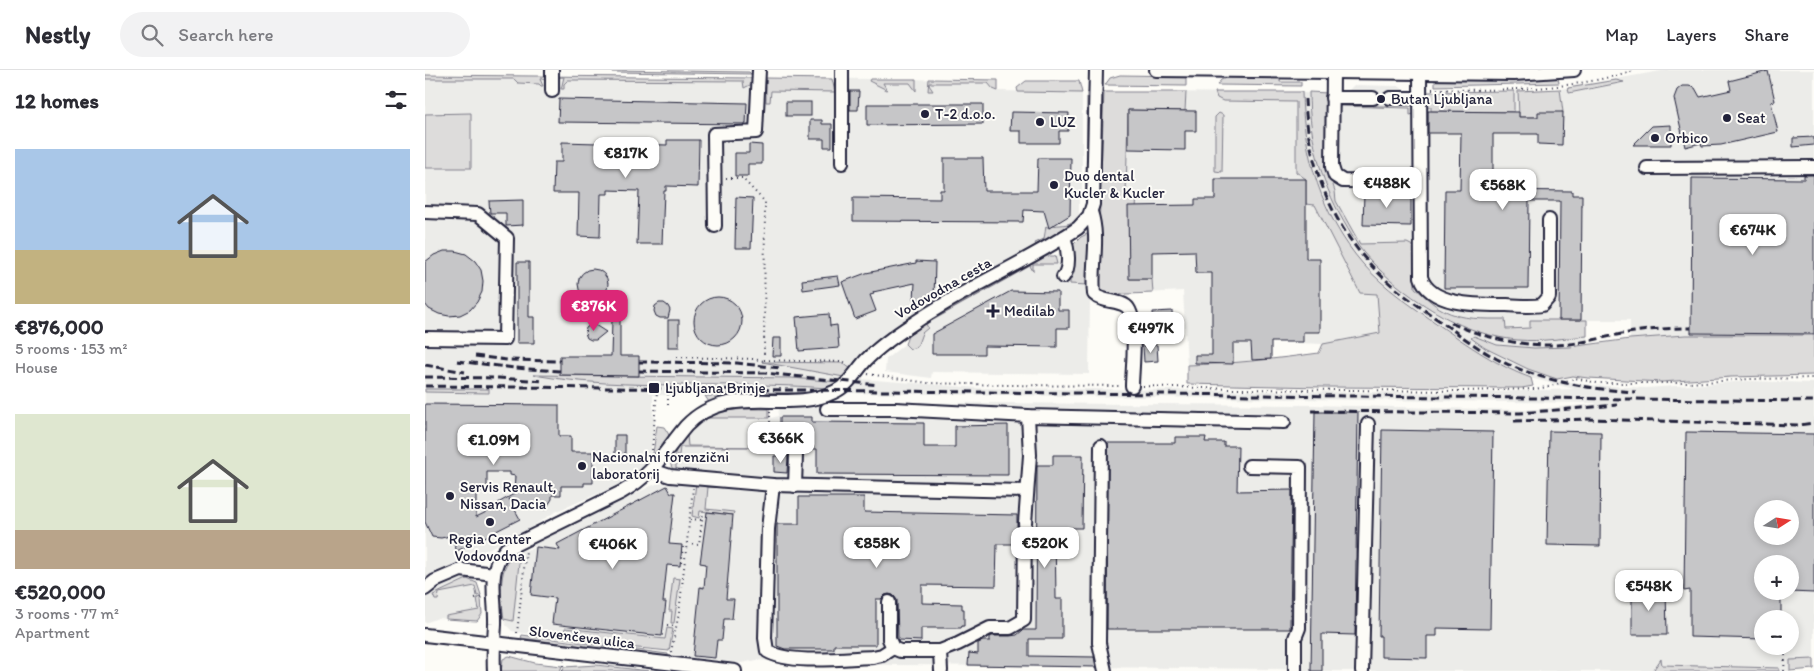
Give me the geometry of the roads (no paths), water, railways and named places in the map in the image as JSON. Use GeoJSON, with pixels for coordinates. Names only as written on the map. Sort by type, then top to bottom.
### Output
{"type":"FeatureCollection","features":[{"type":"Feature","properties":{"kind":"street"},"geometry":{"type":"LineString","coordinates":[[551,70],[551,91]]}},
{"type":"Feature","properties":{"kind":"street"},"geometry":{"type":"LineString","coordinates":[[715,226],[714,134],[756,132],[759,70]]}},
{"type":"Feature","properties":{"kind":"street"},"geometry":{"type":"LineString","coordinates":[[842,70],[842,163]]}},
{"type":"Feature","properties":{"kind":"street"},"geometry":{"type":"LineString","coordinates":[[1096,70],[1094,198],[1091,212],[1095,224],[1096,239],[1094,294],[1099,299],[1123,304],[1132,313],[1134,344],[1132,386]]}},
{"type":"Feature","properties":{"kind":"street"},"geometry":{"type":"LineString","coordinates":[[1156,70],[1420,71],[1522,74],[1574,70]]}},
{"type":"Feature","properties":{"kind":"street"},"geometry":{"type":"LineString","coordinates":[[1420,71],[1419,182],[1421,277],[1426,287],[1444,299],[1477,305],[1539,306],[1545,303],[1549,297],[1549,220]]}},
{"type":"Feature","properties":{"kind":"street"},"geometry":{"type":"LineString","coordinates":[[1333,72],[1332,167],[1335,176],[1343,181],[1419,182]]}},
{"type":"Feature","properties":{"kind":"street"},"geometry":{"type":"LineString","coordinates":[[1332,98],[1373,98]]}},
{"type":"Feature","properties":{"kind":"street"},"geometry":{"type":"LineString","coordinates":[[1390,98],[1420,98]]}},
{"type":"Feature","properties":{"kind":"street"},"geometry":{"type":"LineString","coordinates":[[1647,168],[1814,167]]}},
{"type":"Feature","properties":{"kind":"street"},"geometry":{"type":"LineString","coordinates":[[425,212],[478,214],[507,238],[505,339],[425,338]]}},
{"type":"Feature","properties":{"kind":"street","name":"Vodovodna cesta"},"geometry":{"type":"LineString","coordinates":[[494,671],[494,574],[498,559],[511,546],[639,482],[652,470],[692,419],[709,408],[733,402],[798,400],[828,395],[842,387],[854,370],[915,321],[1064,237],[1087,220],[1091,212]]}},
{"type":"Feature","properties":{"kind":"street"},"geometry":{"type":"LineString","coordinates":[[827,409],[895,409],[1028,416],[1284,422]]}},
{"type":"Feature","properties":{"kind":"street"},"geometry":{"type":"LineString","coordinates":[[889,602],[889,639],[893,648],[899,652],[941,651],[990,628],[1010,628],[1024,620],[1025,525],[1030,455],[1028,416]]}},
{"type":"Feature","properties":{"kind":"street"},"geometry":{"type":"LineString","coordinates":[[1361,671],[1368,424]]}},
{"type":"Feature","properties":{"kind":"street"},"geometry":{"type":"LineString","coordinates":[[1101,446],[1099,643],[1105,671]]}},
{"type":"Feature","properties":{"kind":"street"},"geometry":{"type":"LineString","coordinates":[[795,486],[796,455]]}},
{"type":"Feature","properties":{"kind":"street"},"geometry":{"type":"LineString","coordinates":[[1249,466],[1300,467],[1299,628],[1295,638],[1295,671]]}},
{"type":"Feature","properties":{"kind":"street"},"geometry":{"type":"LineString","coordinates":[[652,470],[670,476],[773,485],[1027,491]]}},
{"type":"Feature","properties":{"kind":"street"},"geometry":{"type":"LineString","coordinates":[[773,485],[768,529],[765,638],[767,651],[774,655],[795,659],[864,658],[882,656],[893,648]]}},
{"type":"Feature","properties":{"kind":"street"},"geometry":{"type":"LineString","coordinates":[[425,588],[435,581],[461,570],[494,574]]}},
{"type":"Feature","properties":{"kind":"street","name":"Slovenčeva ulica"},"geometry":{"type":"LineString","coordinates":[[425,636],[698,669],[735,671]]}},
{"type":"Feature","properties":{"kind":"street"},"geometry":{"type":"LineString","coordinates":[[941,651],[941,671]]}},
{"type":"Feature","properties":{"kind":"railway"},"geometry":{"type":"LineString","coordinates":[[1305,99],[1307,125],[1312,150],[1327,198],[1352,242],[1368,262],[1392,285],[1473,344],[1513,367],[1565,383],[1600,389],[1636,392]]}},
{"type":"Feature","properties":{"kind":"railway"},"geometry":{"type":"LineString","coordinates":[[1451,323],[1495,338],[1539,345],[1570,344],[1648,330],[1691,328]]}},
{"type":"Feature","properties":{"kind":"railway"},"geometry":{"type":"LineString","coordinates":[[475,356],[507,360],[560,361]]}},
{"type":"Feature","properties":{"kind":"railway"},"geometry":{"type":"LineString","coordinates":[[457,361],[560,371]]}},
{"type":"Feature","properties":{"kind":"railway"},"geometry":{"type":"LineString","coordinates":[[639,362],[737,363],[780,368]]}},
{"type":"Feature","properties":{"kind":"railway"},"geometry":{"type":"LineString","coordinates":[[425,365],[465,372]]}},
{"type":"Feature","properties":{"kind":"railway"},"geometry":{"type":"LineString","coordinates":[[639,371],[765,373],[878,385]]}},
{"type":"Feature","properties":{"kind":"railway"},"geometry":{"type":"LineString","coordinates":[[425,377],[544,381]]}},
{"type":"Feature","properties":{"kind":"railway"},"geometry":{"type":"LineString","coordinates":[[425,386],[1814,401]]}},
{"type":"Feature","properties":{"kind":"railway"},"geometry":{"type":"LineString","coordinates":[[1312,411],[1520,413],[1617,405]]}},
{"type":"Feature","properties":{"kind":"railway"},"geometry":{"type":"LineString","coordinates":[[1514,421],[1588,419],[1799,425],[1814,423]]}},
{"type":"Feature","properties":{"kind":"place","name":"Butan Ljubljana"},"geometry":{"type":"Point","coordinates":[1381,99]}},
{"type":"Feature","properties":{"kind":"place","name":"T-2 d.o.o."},"geometry":{"type":"Point","coordinates":[925,114]}},
{"type":"Feature","properties":{"kind":"place","name":"Seat"},"geometry":{"type":"Point","coordinates":[1727,118]}},
{"type":"Feature","properties":{"kind":"place","name":"LUZ"},"geometry":{"type":"Point","coordinates":[1040,122]}},
{"type":"Feature","properties":{"kind":"place","name":"Orbico"},"geometry":{"type":"Point","coordinates":[1655,138]}},
{"type":"Feature","properties":{"kind":"place","name":"Duo dental Kucler & Kucler"},"geometry":{"type":"Point","coordinates":[1054,185]}},
{"type":"Feature","properties":{"kind":"place","name":"Medilab"},"geometry":{"type":"Point","coordinates":[993,311]}},
{"type":"Feature","properties":{"kind":"place","name":"Ljubljana Brinje"},"geometry":{"type":"Point","coordinates":[654,388]}},
{"type":"Feature","properties":{"kind":"place","name":"Nacionalni forenzični laboratorij"},"geometry":{"type":"Point","coordinates":[582,466]}},
{"type":"Feature","properties":{"kind":"place","name":"Servis Renault, Nissan, Dacia"},"geometry":{"type":"Point","coordinates":[450,496]}},
{"type":"Feature","properties":{"kind":"place","name":"Regia Center Vodovodna"},"geometry":{"type":"Point","coordinates":[490,522]}}]}
